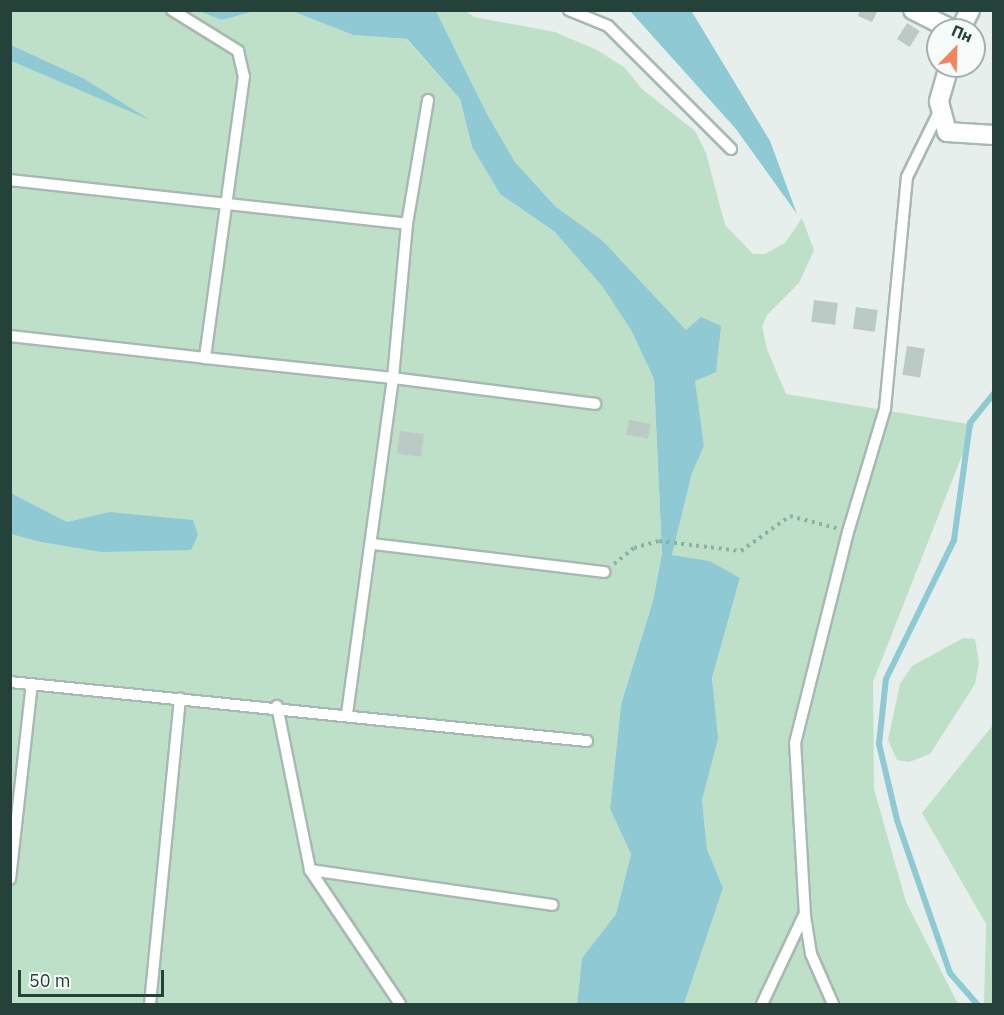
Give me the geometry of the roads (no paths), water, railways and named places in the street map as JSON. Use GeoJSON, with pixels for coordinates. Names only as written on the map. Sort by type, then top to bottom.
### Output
{"type":"FeatureCollection","features":[{"type":"Feature","properties":{"kind":"street"},"geometry":{"type":"LineString","coordinates":[[913,10],[929,18]]}},
{"type":"Feature","properties":{"kind":"street"},"geometry":{"type":"LineString","coordinates":[[947,78],[941,108],[947,132],[993,135]]}},
{"type":"Feature","properties":{"kind":"lane"},"geometry":{"type":"LineString","coordinates":[[172,10],[238,51],[244,76],[205,358]]}},
{"type":"Feature","properties":{"kind":"lane"},"geometry":{"type":"LineString","coordinates":[[569,10],[608,26],[731,149]]}},
{"type":"Feature","properties":{"kind":"lane"},"geometry":{"type":"LineString","coordinates":[[347,715],[373,544],[393,378],[407,224],[428,100]]}},
{"type":"Feature","properties":{"kind":"lane"},"geometry":{"type":"LineString","coordinates":[[833,1005],[811,954],[805,915],[795,743],[848,532],[885,409],[907,177],[941,108]]}},
{"type":"Feature","properties":{"kind":"lane"},"geometry":{"type":"LineString","coordinates":[[10,180],[225,206],[407,224]]}},
{"type":"Feature","properties":{"kind":"lane"},"geometry":{"type":"LineString","coordinates":[[10,336],[393,378],[595,404]]}},
{"type":"Feature","properties":{"kind":"lane"},"geometry":{"type":"LineString","coordinates":[[373,544],[604,572]]}},
{"type":"Feature","properties":{"kind":"lane"},"geometry":{"type":"LineString","coordinates":[[10,682],[277,706],[587,741]]}},
{"type":"Feature","properties":{"kind":"lane"},"geometry":{"type":"LineString","coordinates":[[10,879],[32,684]]}},
{"type":"Feature","properties":{"kind":"lane"},"geometry":{"type":"LineString","coordinates":[[150,1005],[180,698]]}},
{"type":"Feature","properties":{"kind":"lane"},"geometry":{"type":"LineString","coordinates":[[277,706],[310,870],[400,1005]]}},
{"type":"Feature","properties":{"kind":"lane"},"geometry":{"type":"LineString","coordinates":[[310,870],[552,905]]}},
{"type":"Feature","properties":{"kind":"lane"},"geometry":{"type":"LineString","coordinates":[[762,1005],[805,915]]}},
{"type":"Feature","properties":{"kind":"water"},"geometry":{"type":"Polygon","coordinates":[[[199,11],[255,11],[222,20],[199,11]]]}},
{"type":"Feature","properties":{"kind":"water"},"geometry":{"type":"Polygon","coordinates":[[[292,11],[436,11],[487,114],[515,162],[555,206],[603,241],[686,330],[701,317],[721,326],[716,372],[695,381],[704,446],[692,473],[672,555],[710,561],[740,578],[712,678],[718,739],[702,800],[707,849],[723,888],[684,1004],[577,1004],[582,958],[616,914],[631,854],[610,809],[621,704],[653,601],[662,553],[654,379],[631,330],[603,287],[555,232],[500,194],[472,147],[460,99],[407,39],[353,35],[292,11]]]}},
{"type":"Feature","properties":{"kind":"water"},"geometry":{"type":"Polygon","coordinates":[[[630,11],[692,12],[770,141],[797,214],[736,129],[630,11]]]}},
{"type":"Feature","properties":{"kind":"water"},"geometry":{"type":"Polygon","coordinates":[[[11,45],[83,78],[150,120],[11,61],[11,45]]]}},
{"type":"Feature","properties":{"kind":"water"},"geometry":{"type":"Polygon","coordinates":[[[11,493],[67,522],[109,512],[193,520],[198,535],[191,550],[101,552],[41,542],[11,534],[11,493]]]}},
{"type":"Feature","properties":{"kind":"waterway"},"geometry":{"type":"LineString","coordinates":[[977,1004],[950,973],[897,820],[879,744],[886,679],[954,540],[970,423],[994,393]]}}]}
